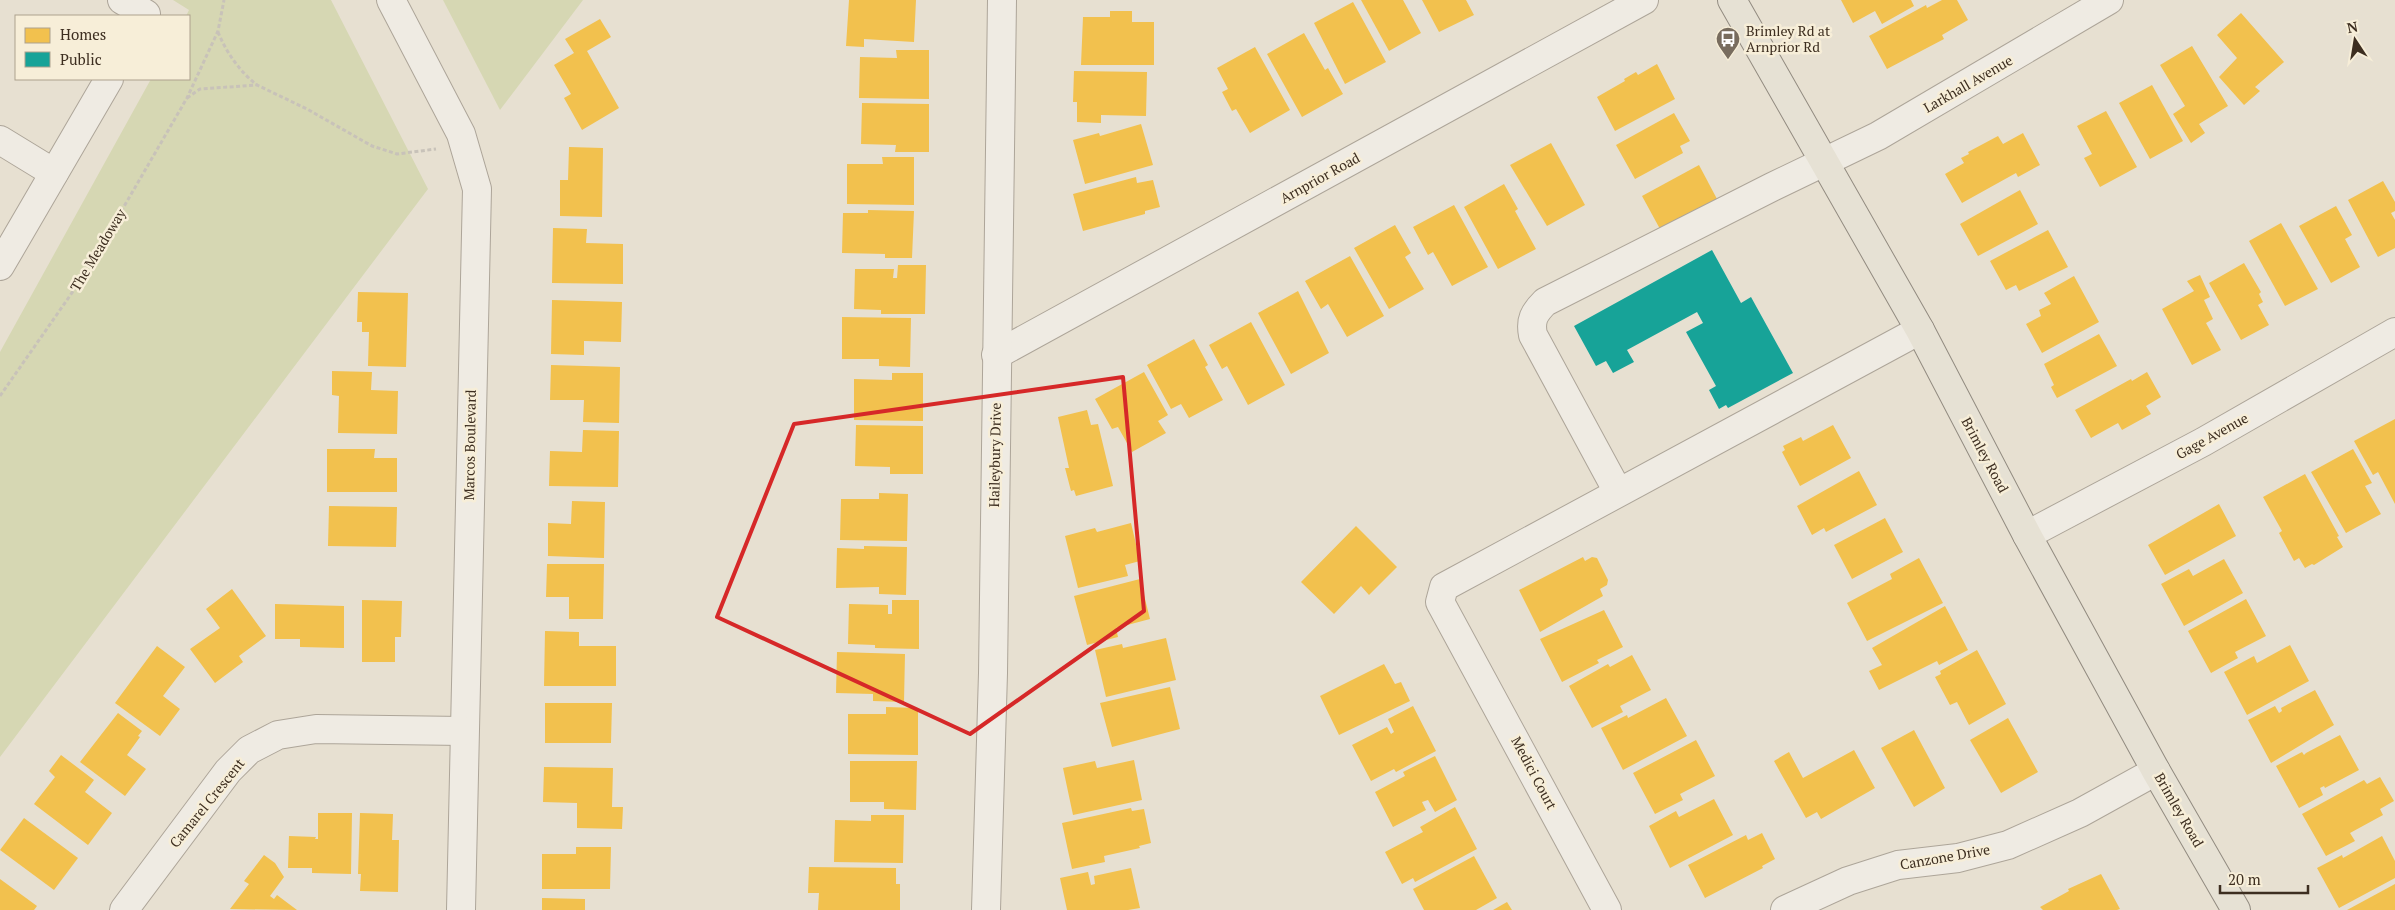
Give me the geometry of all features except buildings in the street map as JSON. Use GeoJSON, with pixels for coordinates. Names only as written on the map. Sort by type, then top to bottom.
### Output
{"type":"FeatureCollection","features":[{"type":"Feature","properties":{"kind":"main road","name":"Brimley Road"},"geometry":{"type":"LineString","coordinates":[[1732,0],[1823,164],[1920,330],[2027,535],[2156,771],[2236,910]]}},
{"type":"Feature","properties":{"kind":"street"},"geometry":{"type":"LineString","coordinates":[[122,0],[146,15]]}},
{"type":"Feature","properties":{"kind":"street","name":"Marcos Boulevard"},"geometry":{"type":"LineString","coordinates":[[392,0],[461,134],[477,190],[463,731],[461,910]]}},
{"type":"Feature","properties":{"kind":"street","name":"Haileybury Drive"},"geometry":{"type":"LineString","coordinates":[[986,910],[992,673],[1002,0]]}},
{"type":"Feature","properties":{"kind":"street","name":"Arnprior Road"},"geometry":{"type":"LineString","coordinates":[[996,355],[1644,0]]}},
{"type":"Feature","properties":{"kind":"street","name":"Larkhall Avenue"},"geometry":{"type":"LineString","coordinates":[[1618,492],[1533,335],[1531,324],[1534,314],[1545,302],[1772,186],[1823,164],[1878,136],[2109,0]]}},
{"type":"Feature","properties":{"kind":"street"},"geometry":{"type":"LineString","coordinates":[[0,266],[108,80]]}},
{"type":"Feature","properties":{"kind":"street"},"geometry":{"type":"LineString","coordinates":[[0,140],[54,173]]}},
{"type":"Feature","properties":{"kind":"street","name":"Medici Court"},"geometry":{"type":"LineString","coordinates":[[1607,910],[1440,602],[1444,587],[1920,330]]}},
{"type":"Feature","properties":{"kind":"street","name":"Gage Avenue"},"geometry":{"type":"LineString","coordinates":[[2027,535],[2203,442],[2395,332]]}},
{"type":"Feature","properties":{"kind":"street","name":"Camarel Crescent"},"geometry":{"type":"LineString","coordinates":[[124,910],[228,771],[249,750],[278,735],[316,729],[463,731]]}},
{"type":"Feature","properties":{"kind":"street","name":"Canzone Drive"},"geometry":{"type":"LineString","coordinates":[[1785,910],[1848,881],[1898,865],[1958,858],[2008,845],[2080,813],[2156,771]]}},
{"type":"Feature","properties":{"kind":"path","name":"The Meadoway"},"geometry":{"type":"LineString","coordinates":[[0,396],[83,277],[187,98],[218,31],[224,0]]}},
{"type":"Feature","properties":{"kind":"path"},"geometry":{"type":"LineString","coordinates":[[218,31],[222,42],[245,76],[257,85],[307,109],[372,146],[397,154],[464,145]]}},
{"type":"Feature","properties":{"kind":"path"},"geometry":{"type":"LineString","coordinates":[[187,98],[200,89],[257,85]]}},
{"type":"Feature","properties":{"kind":"highlighted area"},"geometry":{"type":"Polygon","coordinates":[[[1123,377],[1144,611],[970,734],[717,617],[794,424],[1123,377]]]}},
{"type":"Feature","properties":{"kind":"green space"},"geometry":{"type":"Polygon","coordinates":[[[173,0],[331,0],[428,189],[0,757],[0,352],[150,80],[190,80],[190,15],[186,15],[189,10],[173,0]]]}},
{"type":"Feature","properties":{"kind":"green space"},"geometry":{"type":"Polygon","coordinates":[[[443,0],[583,0],[500,110],[443,0]]]}},
{"type":"Feature","properties":{"kind":"place","name":"Brimley Rd at Arnprior Rd"},"geometry":{"type":"Point","coordinates":[1728,60]}}]}
